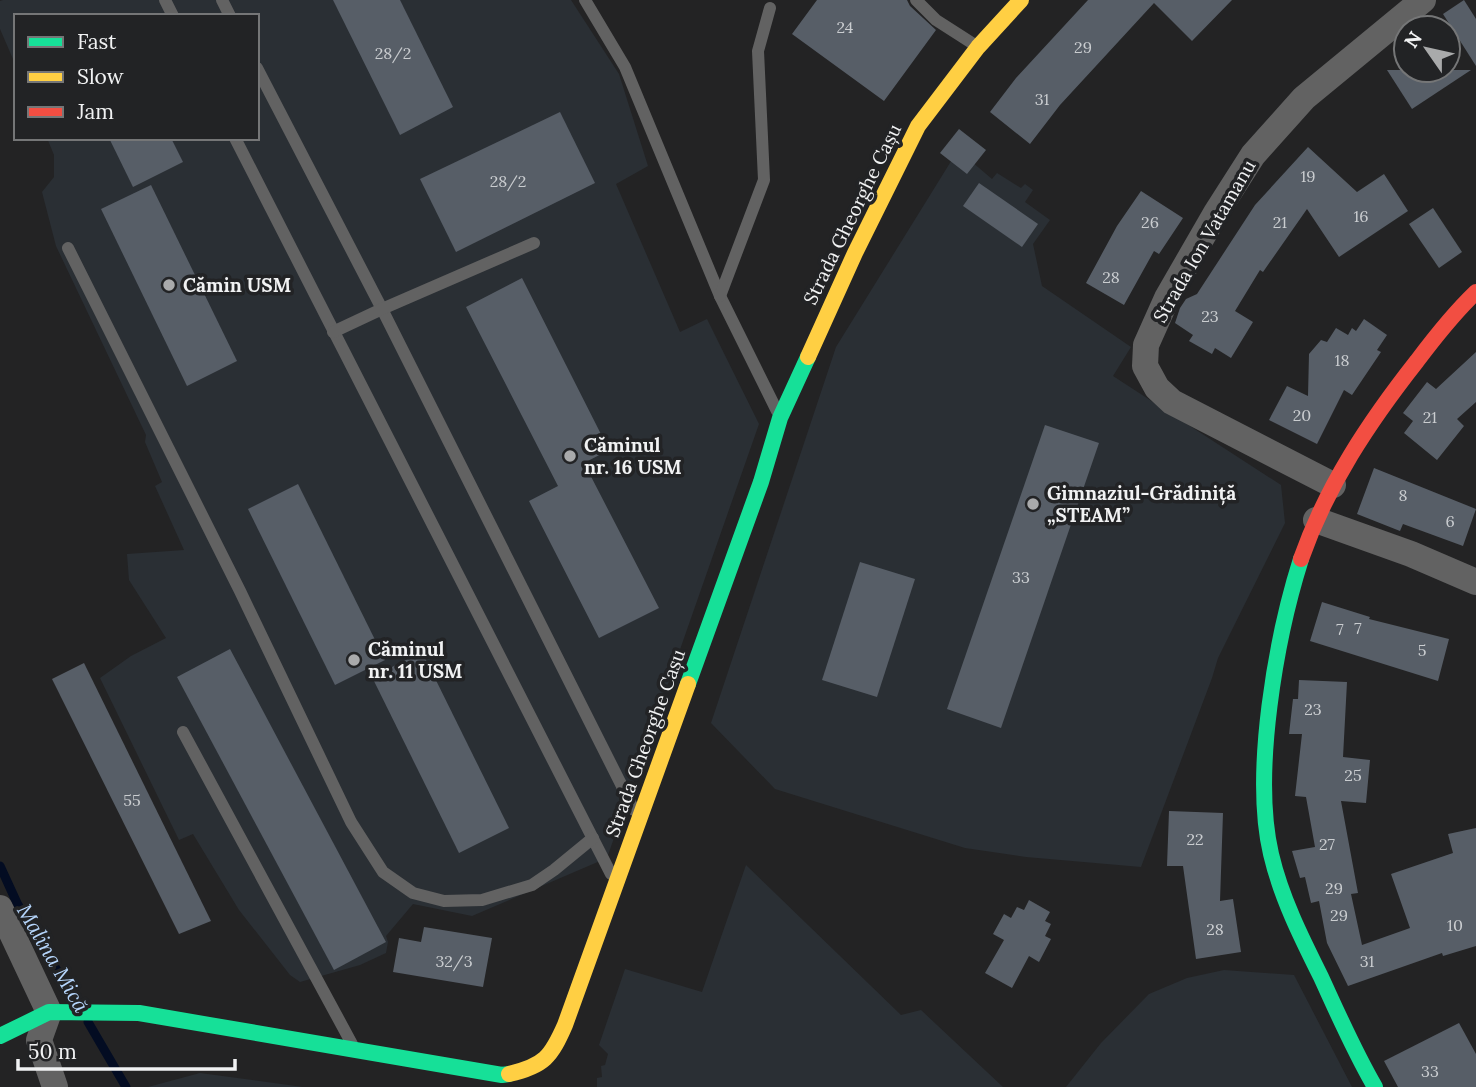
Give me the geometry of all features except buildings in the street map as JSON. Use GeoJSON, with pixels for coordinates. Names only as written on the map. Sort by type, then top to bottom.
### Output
{"type":"FeatureCollection","features":[{"type":"Feature","properties":{"kind":"street","name":"Strada Gheorghe Cașu"},"geometry":{"type":"LineString","coordinates":[[49,1012],[139,1013],[502,1075],[531,1069],[553,1052],[761,482],[780,418],[855,253],[918,126],[978,47],[1021,0]]}},
{"type":"Feature","properties":{"kind":"street","name":"Strada Ion Vatamanu"},"geometry":{"type":"LineString","coordinates":[[1333,485],[1172,402],[1157,388],[1145,366],[1146,345],[1173,288],[1253,155],[1304,98],[1423,0]]}},
{"type":"Feature","properties":{"kind":"street"},"geometry":{"type":"LineString","coordinates":[[1375,1087],[1358,1059],[1304,943],[1278,876],[1267,835],[1265,756],[1274,681],[1288,602],[1316,520],[1333,485],[1381,408],[1476,292]]}},
{"type":"Feature","properties":{"kind":"street"},"geometry":{"type":"LineString","coordinates":[[1316,520],[1411,554],[1476,582]]}},
{"type":"Feature","properties":{"kind":"street"},"geometry":{"type":"LineString","coordinates":[[0,908],[49,1012],[39,1040],[55,1087]]}},
{"type":"Feature","properties":{"kind":"street"},"geometry":{"type":"LineString","coordinates":[[0,1036],[49,1012]]}},
{"type":"Feature","properties":{"kind":"lane"},"geometry":{"type":"LineString","coordinates":[[585,0],[625,67],[720,296],[780,418]]}},
{"type":"Feature","properties":{"kind":"lane"},"geometry":{"type":"LineString","coordinates":[[916,0],[936,20],[978,47]]}},
{"type":"Feature","properties":{"kind":"lane"},"geometry":{"type":"LineString","coordinates":[[720,296],[764,180],[758,51],[770,8]]}},
{"type":"Feature","properties":{"kind":"lane"},"geometry":{"type":"LineString","coordinates":[[259,72],[382,309],[639,820]]}},
{"type":"Feature","properties":{"kind":"lane"},"geometry":{"type":"LineString","coordinates":[[236,140],[616,883]]}},
{"type":"Feature","properties":{"kind":"lane"},"geometry":{"type":"LineString","coordinates":[[333,332],[534,243]]}},
{"type":"Feature","properties":{"kind":"lane"},"geometry":{"type":"LineString","coordinates":[[68,248],[240,590],[351,822],[383,872],[413,893],[444,901],[482,900],[532,885],[593,838]]}},
{"type":"Feature","properties":{"kind":"lane"},"geometry":{"type":"LineString","coordinates":[[183,732],[356,1051]]}},
{"type":"Feature","properties":{"kind":"shaded area"},"geometry":{"type":"Polygon","coordinates":[[[571,0],[619,74],[648,166],[616,184],[680,332],[707,319],[759,424],[607,858],[472,916],[413,904],[386,936],[386,953],[360,965],[300,982],[290,975],[239,910],[193,834],[179,840],[100,678],[131,656],[166,638],[129,580],[127,554],[184,550],[155,486],[162,482],[145,442],[146,435],[56,246],[42,192],[54,177],[54,155],[48,140],[259,140],[259,14],[14,14],[14,61],[0,29],[0,1],[571,0]]]}},
{"type":"Feature","properties":{"kind":"shaded area","name":"Gimnaziul-Grădiniță „STEAM”"},"geometry":{"type":"Polygon","coordinates":[[[958,150],[992,179],[997,173],[1021,188],[1025,184],[1033,190],[1025,202],[1050,220],[1033,244],[1042,286],[1131,347],[1113,376],[1281,485],[1285,523],[1218,658],[1141,867],[1026,857],[965,848],[775,789],[711,723],[836,347],[958,150]]]}},
{"type":"Feature","properties":{"kind":"shaded area"},"geometry":{"type":"Polygon","coordinates":[[[746,865],[901,1015],[921,1010],[1003,1087],[597,1087],[597,1078],[602,1077],[601,1066],[605,1065],[608,1054],[599,1045],[625,969],[702,992],[746,865]]]}},
{"type":"Feature","properties":{"kind":"shaded area"},"geometry":{"type":"Polygon","coordinates":[[[1224,970],[1294,975],[1352,1087],[1066,1087],[1101,1043],[1149,994],[1187,978],[1224,970]]]}},
{"type":"Feature","properties":{"kind":"shaded area"},"geometry":{"type":"Polygon","coordinates":[[[200,1073],[303,1087],[148,1087],[200,1073]]]}},
{"type":"Feature","properties":{"kind":"waterway","name":"Malina Mică"},"geometry":{"type":"LineString","coordinates":[[0,866],[17,903],[77,1004]]}},
{"type":"Feature","properties":{"kind":"waterway","name":"Malina Mică"},"geometry":{"type":"LineString","coordinates":[[88,1022],[126,1087]]}},
{"type":"Feature","properties":{"kind":"traffic: fast"},"geometry":{"type":"LineString","coordinates":[[688,684],[761,482],[780,418],[808,357]]}},
{"type":"Feature","properties":{"kind":"traffic: fast"},"geometry":{"type":"LineString","coordinates":[[1301,559],[1283,627],[1270,706],[1264,785],[1266,821],[1275,870],[1292,917],[1375,1087]]}},
{"type":"Feature","properties":{"kind":"traffic: fast"},"geometry":{"type":"LineString","coordinates":[[0,1036],[49,1012],[139,1013],[502,1075],[509,1074]]}},
{"type":"Feature","properties":{"kind":"traffic: slow"},"geometry":{"type":"LineString","coordinates":[[808,357],[855,253],[918,126],[978,47],[1021,0]]}},
{"type":"Feature","properties":{"kind":"traffic: slow"},"geometry":{"type":"LineString","coordinates":[[509,1074],[531,1067],[545,1058],[560,1036],[688,684]]}},
{"type":"Feature","properties":{"kind":"traffic: jam"},"geometry":{"type":"LineString","coordinates":[[1301,559],[1323,505],[1366,431],[1431,343],[1476,292]]}},
{"type":"Feature","properties":{"kind":"place","name":"Cămin USM"},"geometry":{"type":"Point","coordinates":[169,285]}},
{"type":"Feature","properties":{"kind":"place","name":"Căminul nr. 16 USM"},"geometry":{"type":"Point","coordinates":[570,456]}},
{"type":"Feature","properties":{"kind":"place","name":"Gimnaziul-Grădiniță „STEAM”"},"geometry":{"type":"Point","coordinates":[1033,504]}},
{"type":"Feature","properties":{"kind":"place","name":"Căminul nr. 11 USM"},"geometry":{"type":"Point","coordinates":[354,660]}}]}
